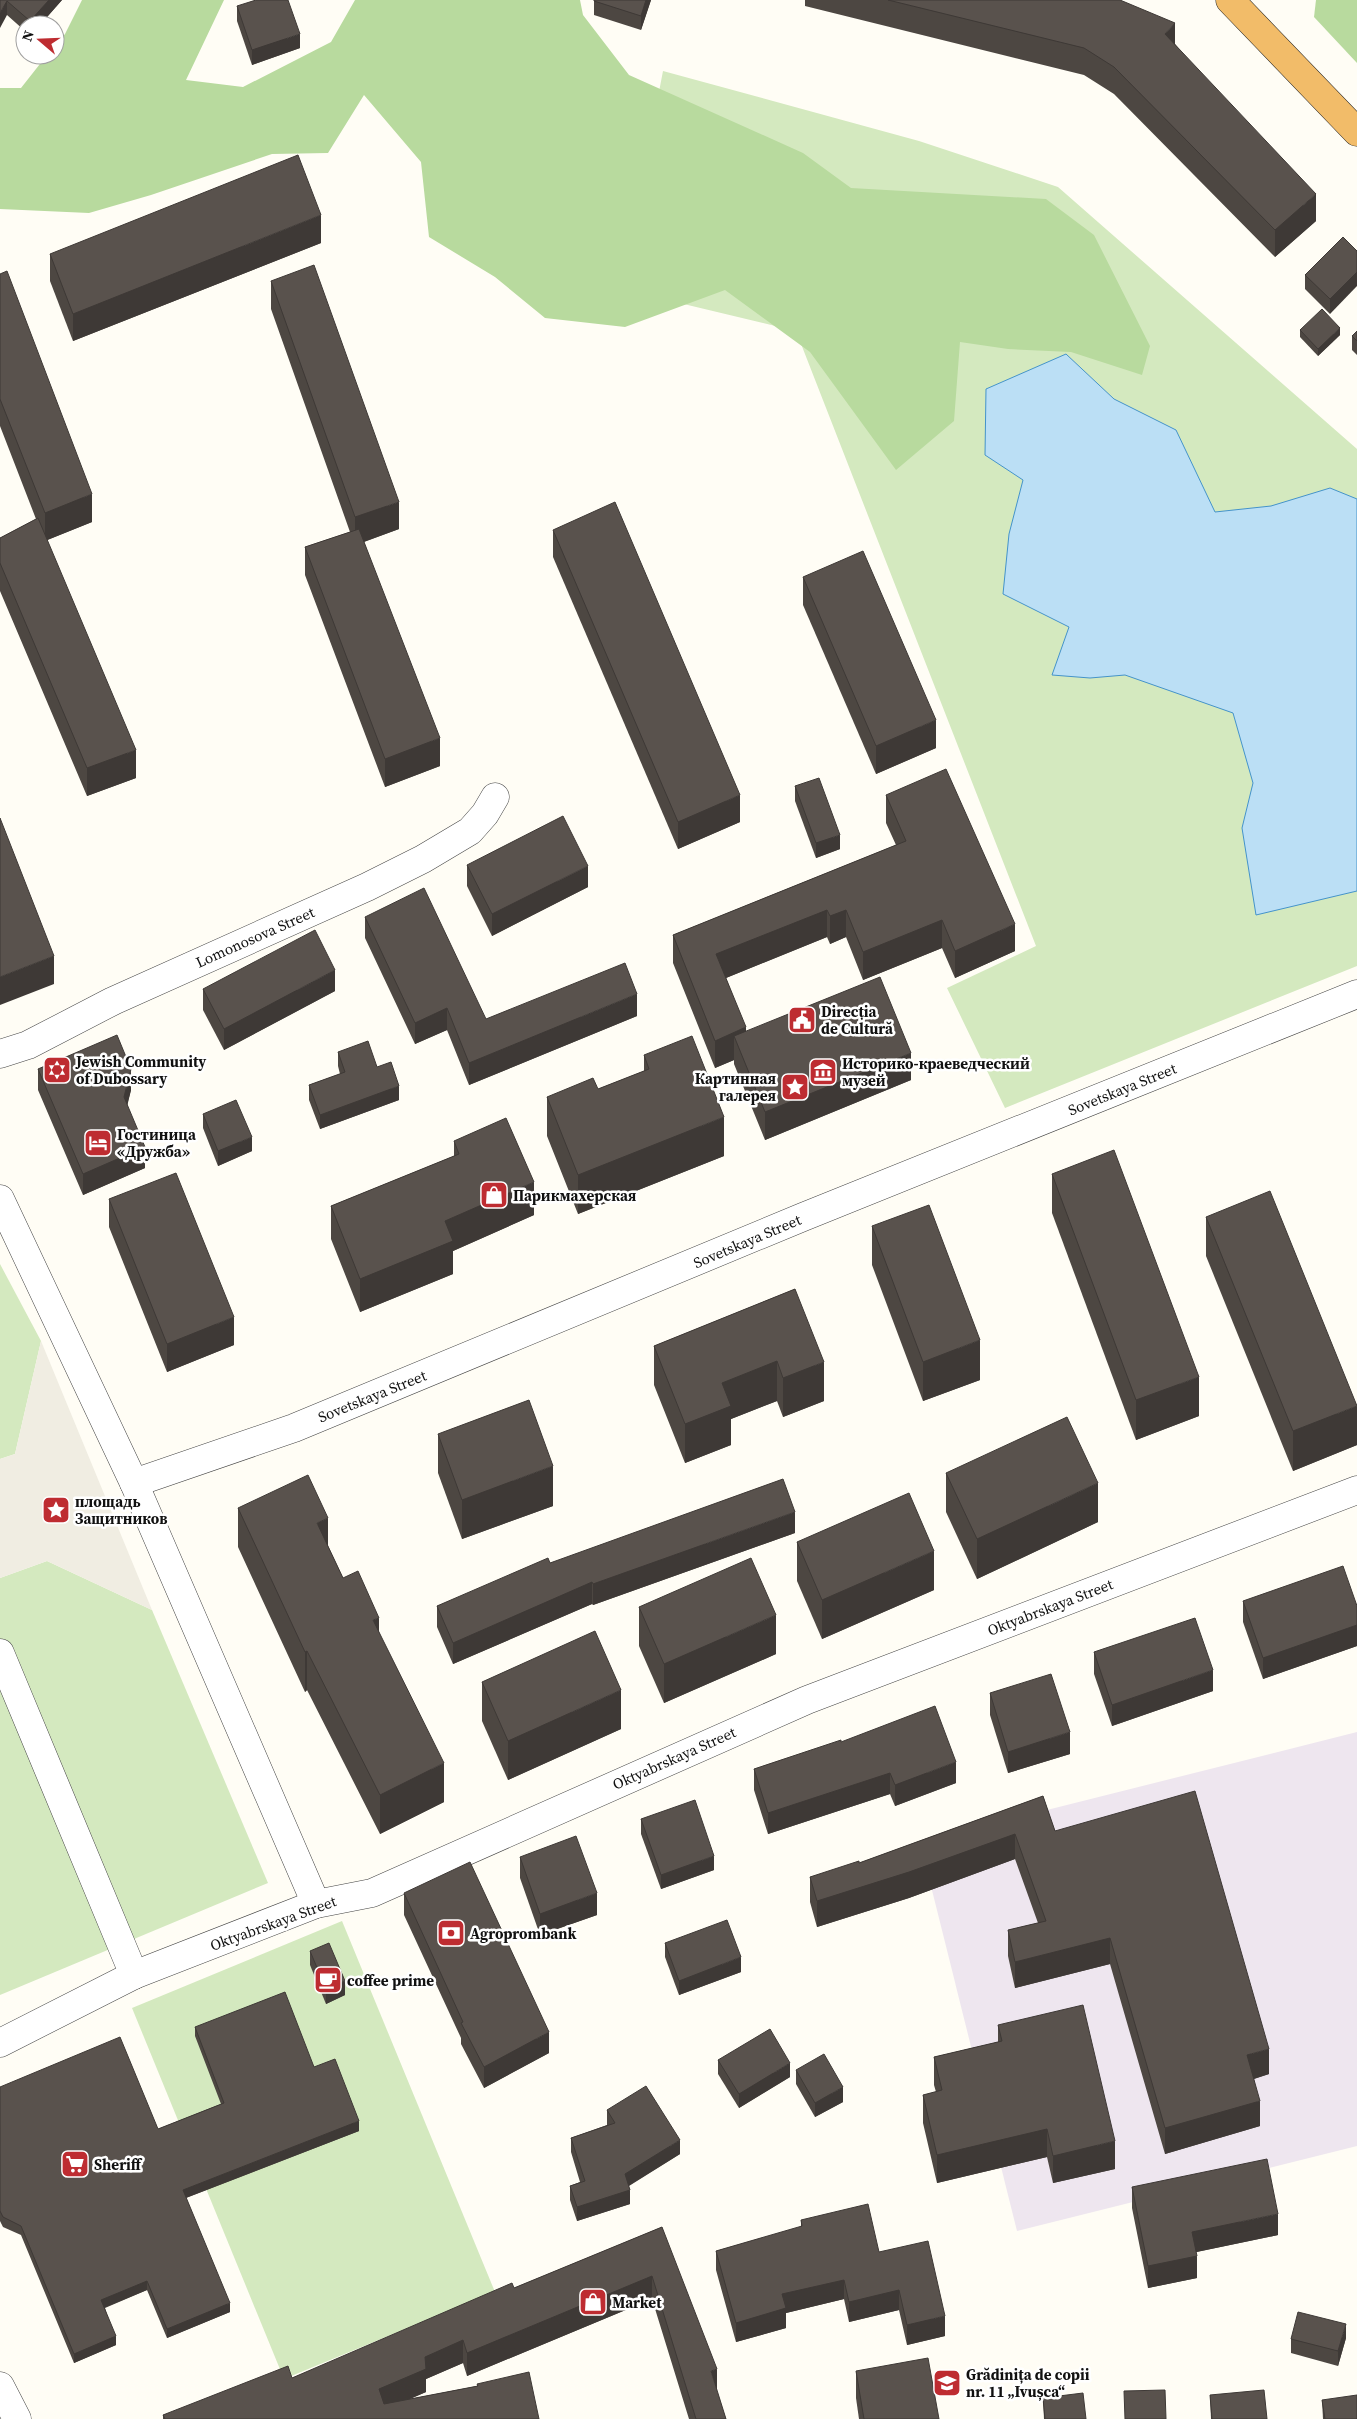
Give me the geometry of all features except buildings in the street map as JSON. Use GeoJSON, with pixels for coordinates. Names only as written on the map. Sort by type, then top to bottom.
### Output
{"type":"FeatureCollection","features":[{"type":"Feature","properties":{"kind":"highway"},"geometry":{"type":"LineString","coordinates":[[1230,0],[1357,132]]}},
{"type":"Feature","properties":{"kind":"street","name":"Lomonosova Street"},"geometry":{"type":"LineString","coordinates":[[0,1054],[28,1045],[113,1001],[368,887],[423,858],[470,830],[485,814],[494,797]]}},
{"type":"Feature","properties":{"kind":"street","name":"Sovetskaya Street"},"geometry":{"type":"LineString","coordinates":[[134,1483],[310,1422],[812,1214],[1357,994]]}},
{"type":"Feature","properties":{"kind":"street"},"geometry":{"type":"LineString","coordinates":[[0,1199],[134,1483],[316,1904]]}},
{"type":"Feature","properties":{"kind":"street","name":"Oktyabrskaya Street"},"geometry":{"type":"LineString","coordinates":[[0,2043],[134,1975],[316,1904],[372,1893],[807,1700],[1357,1490]]}},
{"type":"Feature","properties":{"kind":"street"},"geometry":{"type":"LineString","coordinates":[[0,1653],[134,1975]]}},
{"type":"Feature","properties":{"kind":"street"},"geometry":{"type":"LineString","coordinates":[[0,2386],[17,2419]]}},
{"type":"Feature","properties":{"kind":"shaded area","name":"площадь Защитников"},"geometry":{"type":"Polygon","coordinates":[[[41,1341],[152,1610],[47,1561],[0,1578],[0,1459],[15,1454],[41,1341]]]}},
{"type":"Feature","properties":{"kind":"shaded area"},"geometry":{"type":"Polygon","coordinates":[[[1357,1732],[1357,2146],[1017,2231],[920,1842],[1357,1732]]]}},
{"type":"Feature","properties":{"kind":"green space"},"geometry":{"type":"Polygon","coordinates":[[[82,0],[224,0],[186,80],[243,87],[331,42],[355,0],[580,0],[583,15],[629,75],[803,153],[851,188],[1046,199],[1094,235],[1150,346],[1142,375],[1071,352],[1008,349],[960,342],[954,421],[896,470],[810,352],[725,290],[625,327],[545,318],[495,277],[429,237],[421,162],[364,95],[328,153],[272,154],[151,195],[89,213],[0,209],[0,88],[21,88],[39,65],[65,65],[65,34],[82,0]]]}},
{"type":"Feature","properties":{"kind":"green space"},"geometry":{"type":"Polygon","coordinates":[[[1316,0],[1357,0],[1357,63],[1314,17],[1316,0]]]}},
{"type":"Feature","properties":{"kind":"green space"},"geometry":{"type":"Polygon","coordinates":[[[663,71],[919,141],[1058,187],[1357,449],[1357,966],[1005,1108],[947,988],[1036,946],[796,331],[621,289],[663,71]]]}},
{"type":"Feature","properties":{"kind":"green space"},"geometry":{"type":"Polygon","coordinates":[[[0,1264],[41,1341],[15,1454],[0,1459],[0,1264]]]}},
{"type":"Feature","properties":{"kind":"green space"},"geometry":{"type":"Polygon","coordinates":[[[47,1561],[152,1610],[268,1883],[0,1995],[0,1578],[47,1561]]]}},
{"type":"Feature","properties":{"kind":"green space"},"geometry":{"type":"Polygon","coordinates":[[[342,1921],[495,2292],[284,2379],[132,2008],[342,1921]]]}},
{"type":"Feature","properties":{"kind":"water"},"geometry":{"type":"Polygon","coordinates":[[[1066,354],[1114,399],[1176,430],[1215,512],[1271,506],[1330,488],[1357,499],[1357,891],[1256,915],[1242,828],[1253,783],[1233,713],[1125,675],[1090,678],[1052,675],[1069,627],[1003,594],[1009,534],[1023,480],[985,455],[986,389],[1066,354]]]}},
{"type":"Feature","properties":{"kind":"place","name":"Direcția de Cultură"},"geometry":{"type":"Point","coordinates":[802,1020]}},
{"type":"Feature","properties":{"kind":"place","name":"Jewish Community of Dubossary"},"geometry":{"type":"Point","coordinates":[57,1070]}},
{"type":"Feature","properties":{"kind":"place","name":"Историко-краеведческий музей"},"geometry":{"type":"Point","coordinates":[823,1072]}},
{"type":"Feature","properties":{"kind":"place","name":"Картинная галерея"},"geometry":{"type":"Point","coordinates":[795,1087]}},
{"type":"Feature","properties":{"kind":"place","name":"Гостиница «Дружба»"},"geometry":{"type":"Point","coordinates":[98,1143]}},
{"type":"Feature","properties":{"kind":"place","name":"Парикмахерская"},"geometry":{"type":"Point","coordinates":[494,1195]}},
{"type":"Feature","properties":{"kind":"place","name":"площадь Защитников"},"geometry":{"type":"Point","coordinates":[56,1510]}},
{"type":"Feature","properties":{"kind":"place","name":"Agroprombank"},"geometry":{"type":"Point","coordinates":[451,1933]}},
{"type":"Feature","properties":{"kind":"place","name":"coffee prime"},"geometry":{"type":"Point","coordinates":[328,1980]}},
{"type":"Feature","properties":{"kind":"place","name":"Sheriff"},"geometry":{"type":"Point","coordinates":[75,2164]}},
{"type":"Feature","properties":{"kind":"place","name":"Market"},"geometry":{"type":"Point","coordinates":[593,2302]}},
{"type":"Feature","properties":{"kind":"place","name":"Grădinița de copii nr. 11 „Ivușca“"},"geometry":{"type":"Point","coordinates":[947,2383]}}]}
